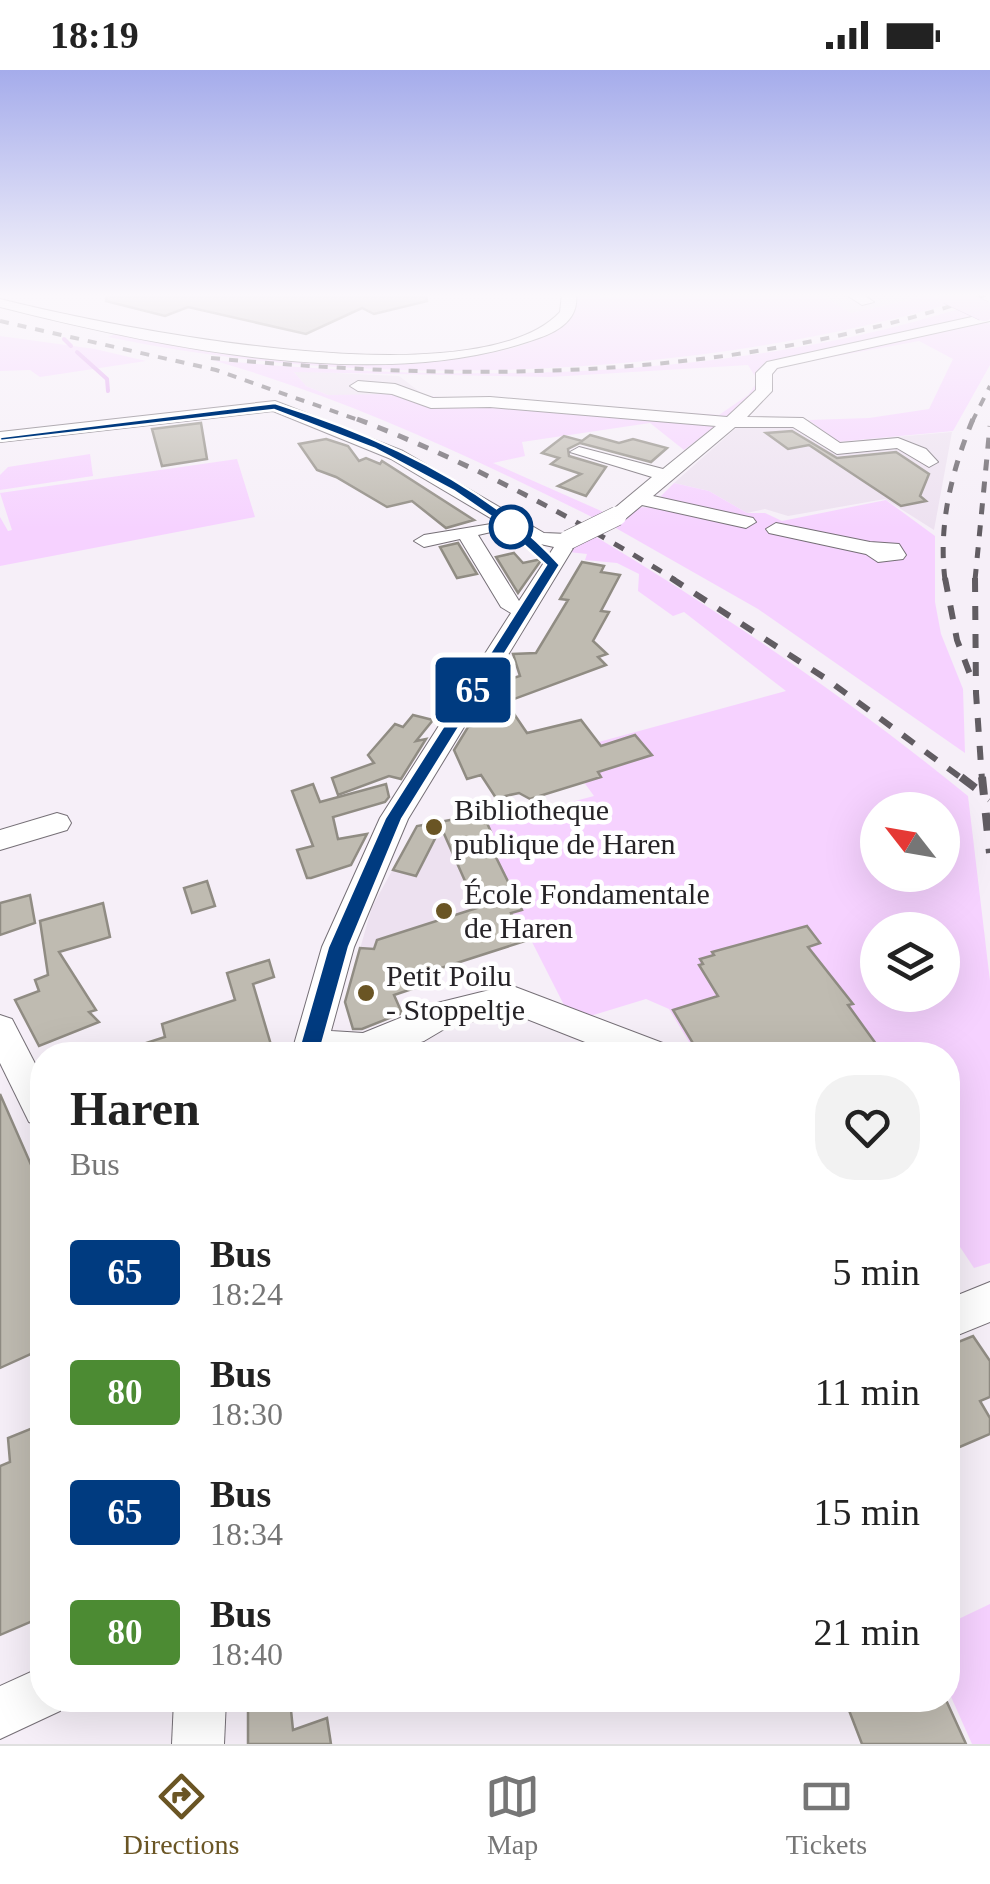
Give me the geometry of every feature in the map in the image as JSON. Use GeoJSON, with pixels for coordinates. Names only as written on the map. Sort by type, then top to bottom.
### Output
{"type":"FeatureCollection","features":[{"type":"Feature","properties":{"kind":"street"},"geometry":{"type":"LineString","coordinates":[[311,1042],[338,947],[394,818],[566,542],[618,516],[730,422],[764,391],[765,372]]}},
{"type":"Feature","properties":{"kind":"street"},"geometry":{"type":"LineString","coordinates":[[358,386],[395,390],[431,402],[490,402],[730,422],[797,422],[837,449],[894,442],[918,449],[929,462]]}},
{"type":"Feature","properties":{"kind":"street"},"geometry":{"type":"LineString","coordinates":[[0,438],[275,406],[397,454],[458,488],[495,522],[553,565]]}},
{"type":"Feature","properties":{"kind":"street"},"geometry":{"type":"LineString","coordinates":[[579,452],[710,497]]}},
{"type":"Feature","properties":{"kind":"street"},"geometry":{"type":"LineString","coordinates":[[638,498],[746,522],[764,518],[776,524],[776,529],[873,549],[885,546],[904,557]]}},
{"type":"Feature","properties":{"kind":"street"},"geometry":{"type":"LineString","coordinates":[[424,541],[495,522],[538,538],[566,542]]}},
{"type":"Feature","properties":{"kind":"street"},"geometry":{"type":"LineString","coordinates":[[466,532],[512,606],[527,610]]}},
{"type":"Feature","properties":{"kind":"street"},"geometry":{"type":"LineString","coordinates":[[0,840],[57,822]]}},
{"type":"Feature","properties":{"kind":"street"},"geometry":{"type":"LineString","coordinates":[[378,1042],[412,1031],[437,1017],[510,998],[623,1042]]}},
{"type":"Feature","properties":{"kind":"street"},"geometry":{"type":"LineString","coordinates":[[0,1030],[30,1088]]}},
{"type":"Feature","properties":{"kind":"street"},"geometry":{"type":"LineString","coordinates":[[960,1314],[990,1302]]}},
{"type":"Feature","properties":{"kind":"street"},"geometry":{"type":"LineString","coordinates":[[0,1713],[30,1699]]}},
{"type":"Feature","properties":{"kind":"street"},"geometry":{"type":"LineString","coordinates":[[198,1744],[199,1712]]}},
{"type":"Feature","properties":{"kind":"shaded area"},"geometry":{"type":"Polygon","coordinates":[[[33,372],[72,372],[40,377],[33,372]]]}},
{"type":"Feature","properties":{"kind":"shaded area"},"geometry":{"type":"Polygon","coordinates":[[[252,372],[294,372],[306,386],[328,395],[394,394],[719,415],[748,395],[758,381],[752,372],[774,372],[769,394],[747,403],[684,450],[650,423],[522,442],[525,456],[493,463],[608,514],[596,519],[408,430],[252,372]]]}},
{"type":"Feature","properties":{"kind":"shaded area"},"geometry":{"type":"Polygon","coordinates":[[[294,372],[399,376],[425,396],[328,395],[306,386],[294,372]]]}},
{"type":"Feature","properties":{"kind":"shaded area"},"geometry":{"type":"Polygon","coordinates":[[[300,372],[411,372],[631,372],[550,377],[300,372]]]}},
{"type":"Feature","properties":{"kind":"shaded area"},"geometry":{"type":"Polygon","coordinates":[[[947,372],[986,372],[953,431],[837,442],[809,420],[869,418],[929,409],[947,372]]]}},
{"type":"Feature","properties":{"kind":"shaded area"},"geometry":{"type":"Polygon","coordinates":[[[809,420],[838,442],[952,432],[934,530],[885,499],[788,516],[765,509],[747,513],[709,491],[674,483],[744,421],[809,420]]]}},
{"type":"Feature","properties":{"kind":"shaded area"},"geometry":{"type":"Polygon","coordinates":[[[90,454],[93,476],[0,490],[0,475],[8,467],[90,454]]]}},
{"type":"Feature","properties":{"kind":"shaded area"},"geometry":{"type":"Polygon","coordinates":[[[237,459],[255,517],[0,566],[0,517],[8,531],[12,530],[0,493],[237,459]]]}},
{"type":"Feature","properties":{"kind":"shaded area"},"geometry":{"type":"Polygon","coordinates":[[[674,483],[709,491],[747,513],[765,513],[782,521],[886,500],[935,536],[935,602],[941,634],[963,689],[965,753],[758,609],[614,527],[638,507],[660,508],[666,501],[661,496],[674,483]]]}},
{"type":"Feature","properties":{"kind":"shaded area"},"geometry":{"type":"Polygon","coordinates":[[[593,535],[690,595],[832,692],[968,796],[990,981],[990,1263],[974,1268],[960,1247],[960,1042],[689,1042],[669,1009],[646,999],[587,1017],[566,1009],[531,940],[525,941],[474,836],[491,832],[488,824],[594,796],[562,752],[786,691],[684,612],[673,616],[638,591],[639,574],[617,563],[585,560],[587,554],[569,552],[574,544],[593,535]]]}},
{"type":"Feature","properties":{"kind":"shaded area","name":"École Fondamentale de Haren"},"geometry":{"type":"Polygon","coordinates":[[[488,824],[492,831],[475,835],[525,941],[345,1001],[372,907],[415,829],[445,836],[450,828],[488,824]]]}},
{"type":"Feature","properties":{"kind":"shaded area"},"geometry":{"type":"Polygon","coordinates":[[[990,1604],[990,1744],[972,1744],[958,1712],[960,1618],[990,1604]]]}},
{"type":"Feature","properties":{"kind":"building"},"geometry":{"type":"Polygon","coordinates":[[[201,423],[207,459],[162,466],[152,429],[201,423]]]}},
{"type":"Feature","properties":{"kind":"building"},"geometry":{"type":"Polygon","coordinates":[[[792,431],[837,458],[896,452],[929,474],[920,496],[926,501],[901,506],[809,445],[788,449],[766,433],[792,431]]]}},
{"type":"Feature","properties":{"kind":"building"},"geometry":{"type":"Polygon","coordinates":[[[590,435],[619,443],[633,439],[667,448],[651,462],[580,443],[568,449],[569,456],[606,467],[586,496],[558,486],[581,474],[551,464],[559,458],[542,453],[564,436],[582,441],[590,435]]]}},
{"type":"Feature","properties":{"kind":"building"},"geometry":{"type":"Polygon","coordinates":[[[326,439],[348,446],[359,461],[382,461],[474,520],[446,528],[412,501],[387,507],[317,470],[299,444],[326,439]]]}},
{"type":"Feature","properties":{"kind":"building"},"geometry":{"type":"Polygon","coordinates":[[[458,543],[477,574],[457,578],[440,547],[458,543]]]}},
{"type":"Feature","properties":{"kind":"building"},"geometry":{"type":"Polygon","coordinates":[[[514,553],[523,563],[542,559],[518,593],[496,557],[514,553]]]}},
{"type":"Feature","properties":{"kind":"building"},"geometry":{"type":"Polygon","coordinates":[[[582,562],[604,566],[601,572],[620,575],[601,611],[609,612],[593,641],[607,654],[598,657],[606,665],[506,702],[527,733],[581,720],[601,746],[635,735],[652,755],[598,772],[601,777],[530,799],[519,793],[496,798],[481,775],[467,779],[454,750],[468,727],[492,721],[488,707],[485,708],[500,682],[520,676],[513,654],[536,653],[568,600],[560,599],[582,562]]]}},
{"type":"Feature","properties":{"kind":"building"},"geometry":{"type":"Polygon","coordinates":[[[413,715],[433,720],[416,741],[426,739],[401,779],[389,776],[338,795],[332,778],[374,763],[368,755],[395,724],[403,727],[413,715]]]}},
{"type":"Feature","properties":{"kind":"building"},"geometry":{"type":"Polygon","coordinates":[[[313,784],[320,802],[386,784],[389,797],[385,802],[333,817],[338,839],[367,834],[351,865],[307,878],[297,850],[313,846],[292,791],[313,784]]]}},
{"type":"Feature","properties":{"kind":"building","name":"École Fondamentale de Haren"},"geometry":{"type":"Polygon","coordinates":[[[483,814],[491,832],[484,833],[522,910],[511,913],[525,941],[413,977],[418,987],[394,995],[402,1013],[353,1029],[345,1002],[360,948],[374,949],[377,940],[477,908],[441,827],[416,876],[393,870],[417,826],[483,814]]]}},
{"type":"Feature","properties":{"kind":"building"},"geometry":{"type":"Polygon","coordinates":[[[207,881],[215,906],[192,913],[184,888],[207,881]]]}},
{"type":"Feature","properties":{"kind":"building"},"geometry":{"type":"Polygon","coordinates":[[[30,895],[35,923],[0,935],[0,903],[30,895]]]}},
{"type":"Feature","properties":{"kind":"building"},"geometry":{"type":"Polygon","coordinates":[[[103,903],[110,937],[59,952],[96,1010],[89,1012],[99,1022],[49,1042],[37,1042],[15,1000],[39,991],[35,980],[48,975],[40,921],[103,903]]]}},
{"type":"Feature","properties":{"kind":"building"},"geometry":{"type":"Polygon","coordinates":[[[807,926],[820,943],[808,947],[853,1004],[848,1005],[875,1042],[692,1042],[673,1010],[718,996],[699,965],[703,964],[700,959],[714,955],[712,952],[807,926]]]}},
{"type":"Feature","properties":{"kind":"building"},"geometry":{"type":"Polygon","coordinates":[[[269,960],[274,977],[253,984],[270,1042],[149,1042],[165,1037],[162,1024],[235,1000],[227,973],[269,960]]]}},
{"type":"Feature","properties":{"kind":"building"},"geometry":{"type":"Polygon","coordinates":[[[0,1094],[30,1162],[30,1354],[0,1368],[0,1094]]]}},
{"type":"Feature","properties":{"kind":"building"},"geometry":{"type":"Polygon","coordinates":[[[973,1336],[990,1361],[990,1397],[980,1401],[990,1418],[990,1434],[960,1447],[960,1341],[973,1336]]]}},
{"type":"Feature","properties":{"kind":"building"},"geometry":{"type":"Polygon","coordinates":[[[30,1429],[30,1622],[0,1635],[0,1466],[10,1462],[8,1438],[30,1429]]]}},
{"type":"Feature","properties":{"kind":"building"},"geometry":{"type":"Polygon","coordinates":[[[248,1712],[291,1712],[293,1730],[327,1718],[331,1744],[248,1744],[248,1712]]]}},
{"type":"Feature","properties":{"kind":"building"},"geometry":{"type":"Polygon","coordinates":[[[850,1712],[951,1712],[966,1744],[862,1744],[850,1712]]]}},
{"type":"Feature","properties":{"kind":"waterway"},"geometry":{"type":"LineString","coordinates":[[99,372],[107,379],[108,391]]}},
{"type":"Feature","properties":{"kind":"railway"},"geometry":{"type":"LineString","coordinates":[[222,372],[364,422]]}},
{"type":"Feature","properties":{"kind":"railway"},"geometry":{"type":"LineString","coordinates":[[972,422],[990,386]]}},
{"type":"Feature","properties":{"kind":"railway"},"geometry":{"type":"LineString","coordinates":[[357,419],[520,492],[675,580]]}},
{"type":"Feature","properties":{"kind":"railway"},"geometry":{"type":"LineString","coordinates":[[945,580],[943,538],[948,498],[973,419]]}},
{"type":"Feature","properties":{"kind":"railway"},"geometry":{"type":"LineString","coordinates":[[975,580],[990,426]]}},
{"type":"Feature","properties":{"kind":"railway"},"geometry":{"type":"LineString","coordinates":[[671,578],[825,678],[964,780]]}},
{"type":"Feature","properties":{"kind":"railway"},"geometry":{"type":"LineString","coordinates":[[945,578],[957,640],[971,677]]}},
{"type":"Feature","properties":{"kind":"railway"},"geometry":{"type":"LineString","coordinates":[[975,580],[982,780]]}},
{"type":"Feature","properties":{"kind":"railway"},"geometry":{"type":"LineString","coordinates":[[961,777],[984,794]]}},
{"type":"Feature","properties":{"kind":"railway"},"geometry":{"type":"LineString","coordinates":[[982,777],[984,794]]}},
{"type":"Feature","properties":{"kind":"railway"},"geometry":{"type":"LineString","coordinates":[[984,794],[990,799]]}},
{"type":"Feature","properties":{"kind":"railway"},"geometry":{"type":"LineString","coordinates":[[984,794],[990,853]]}},
{"type":"Feature","properties":{"kind":"bus line","name":"65"},"geometry":{"type":"LineString","coordinates":[[0,437],[275,406],[380,446],[458,488],[500,517],[553,565],[394,818],[338,947],[311,1042]]}},
{"type":"Feature","properties":{"kind":"place","name":"Bibliotheque publique de Haren"},"geometry":{"type":"Point","coordinates":[434,827]}},
{"type":"Feature","properties":{"kind":"place","name":"École Fondamentale de Haren"},"geometry":{"type":"Point","coordinates":[444,911]}},
{"type":"Feature","properties":{"kind":"place","name":"Petit Poilu - Stoppeltje"},"geometry":{"type":"Point","coordinates":[366,993]}}]}
